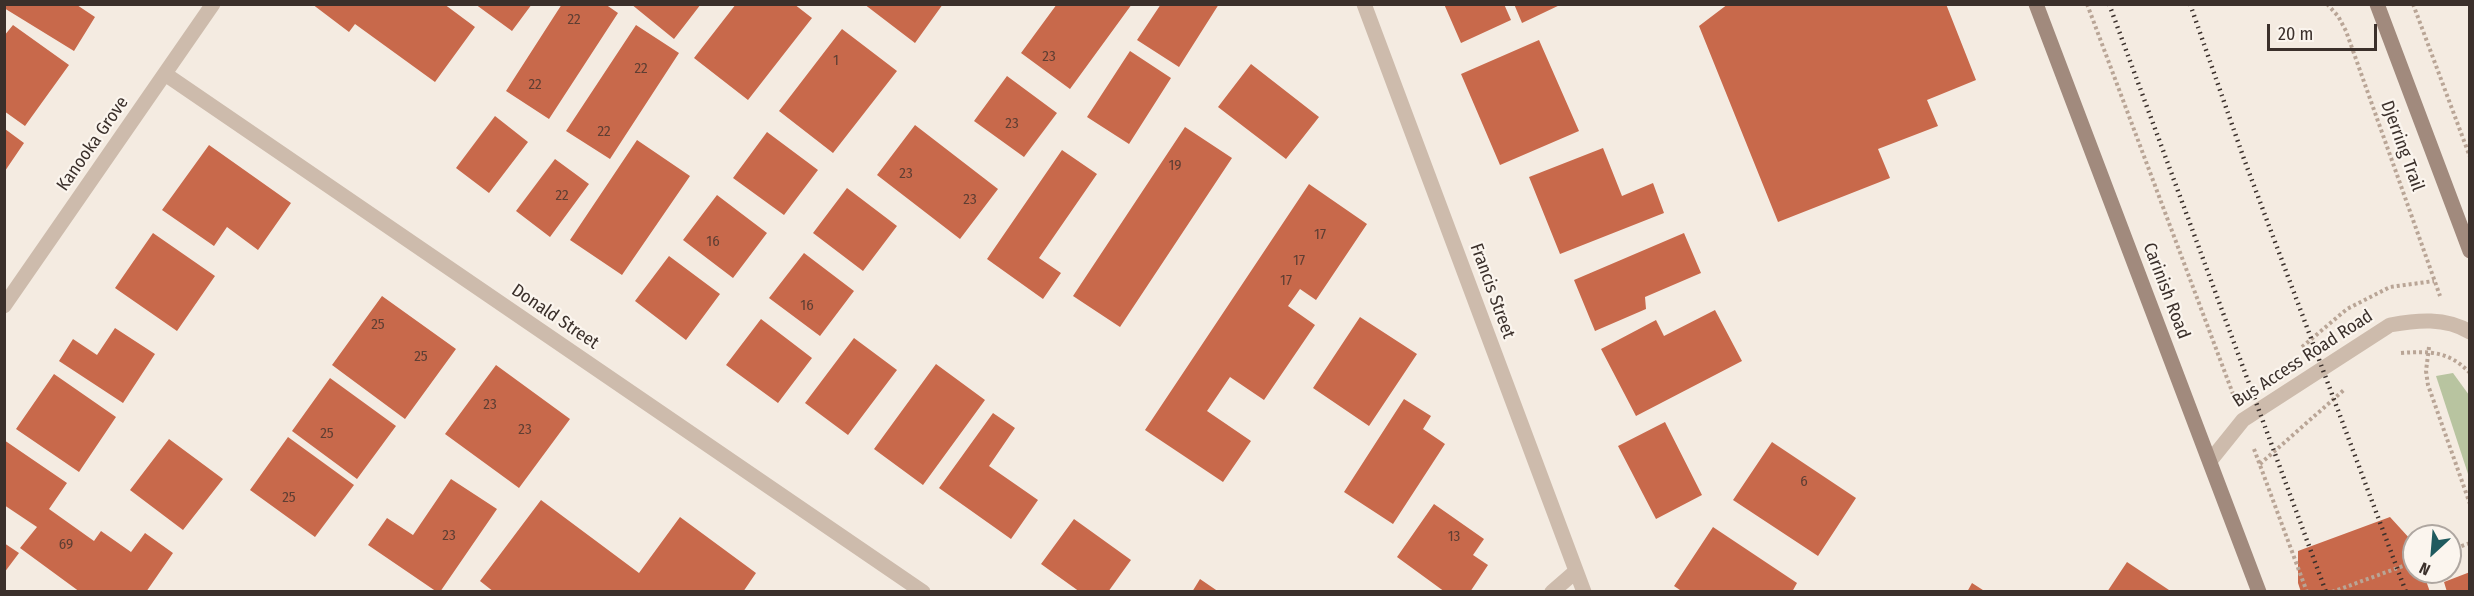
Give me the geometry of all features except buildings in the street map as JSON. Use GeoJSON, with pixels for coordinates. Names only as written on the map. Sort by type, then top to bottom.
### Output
{"type":"FeatureCollection","features":[{"type":"Feature","properties":{"kind":"street","name":"Kanooka Grove"},"geometry":{"type":"LineString","coordinates":[[4,306],[213,4]]}},
{"type":"Feature","properties":{"kind":"street","name":"Francis Street"},"geometry":{"type":"LineString","coordinates":[[1364,4],[1584,591]]}},
{"type":"Feature","properties":{"kind":"street","name":"Carinish Road"},"geometry":{"type":"LineString","coordinates":[[2036,4],[2259,591]]}},
{"type":"Feature","properties":{"kind":"street"},"geometry":{"type":"LineString","coordinates":[[2378,4],[2469,251]]}},
{"type":"Feature","properties":{"kind":"street","name":"Donald Street"},"geometry":{"type":"LineString","coordinates":[[165,74],[923,591]]}},
{"type":"Feature","properties":{"kind":"street","name":"Bus Access Road Road"},"geometry":{"type":"LineString","coordinates":[[2210,461],[2243,420],[2390,325],[2435,320],[2469,332]]}},
{"type":"Feature","properties":{"kind":"street"},"geometry":{"type":"LineString","coordinates":[[1552,591],[1575,572]]}},
{"type":"Feature","properties":{"kind":"path"},"geometry":{"type":"LineString","coordinates":[[2087,4],[2307,591]]}},
{"type":"Feature","properties":{"kind":"path","name":"Djerring Trail"},"geometry":{"type":"LineString","coordinates":[[2327,4],[2338,16],[2346,31],[2441,298],[2439,301]]}},
{"type":"Feature","properties":{"kind":"path"},"geometry":{"type":"LineString","coordinates":[[2413,4],[2469,157]]}},
{"type":"Feature","properties":{"kind":"path"},"geometry":{"type":"LineString","coordinates":[[2431,339],[2426,370],[2428,386],[2469,504]]}},
{"type":"Feature","properties":{"kind":"path"},"geometry":{"type":"LineString","coordinates":[[2398,353],[2428,351],[2457,360],[2469,373]]}},
{"type":"Feature","properties":{"kind":"path"},"geometry":{"type":"LineString","coordinates":[[2260,464],[2354,381]]}},
{"type":"Feature","properties":{"kind":"path"},"geometry":{"type":"LineString","coordinates":[[2332,591],[2402,566]]}},
{"type":"Feature","properties":{"kind":"green space"},"geometry":{"type":"Polygon","coordinates":[[[2453,373],[2469,395],[2469,477],[2436,376],[2453,373]]]}},
{"type":"Feature","properties":{"kind":"railway"},"geometry":{"type":"LineString","coordinates":[[2109,4],[2326,592]]}},
{"type":"Feature","properties":{"kind":"railway"},"geometry":{"type":"LineString","coordinates":[[2190,4],[2244,159],[2406,592]]}}]}
